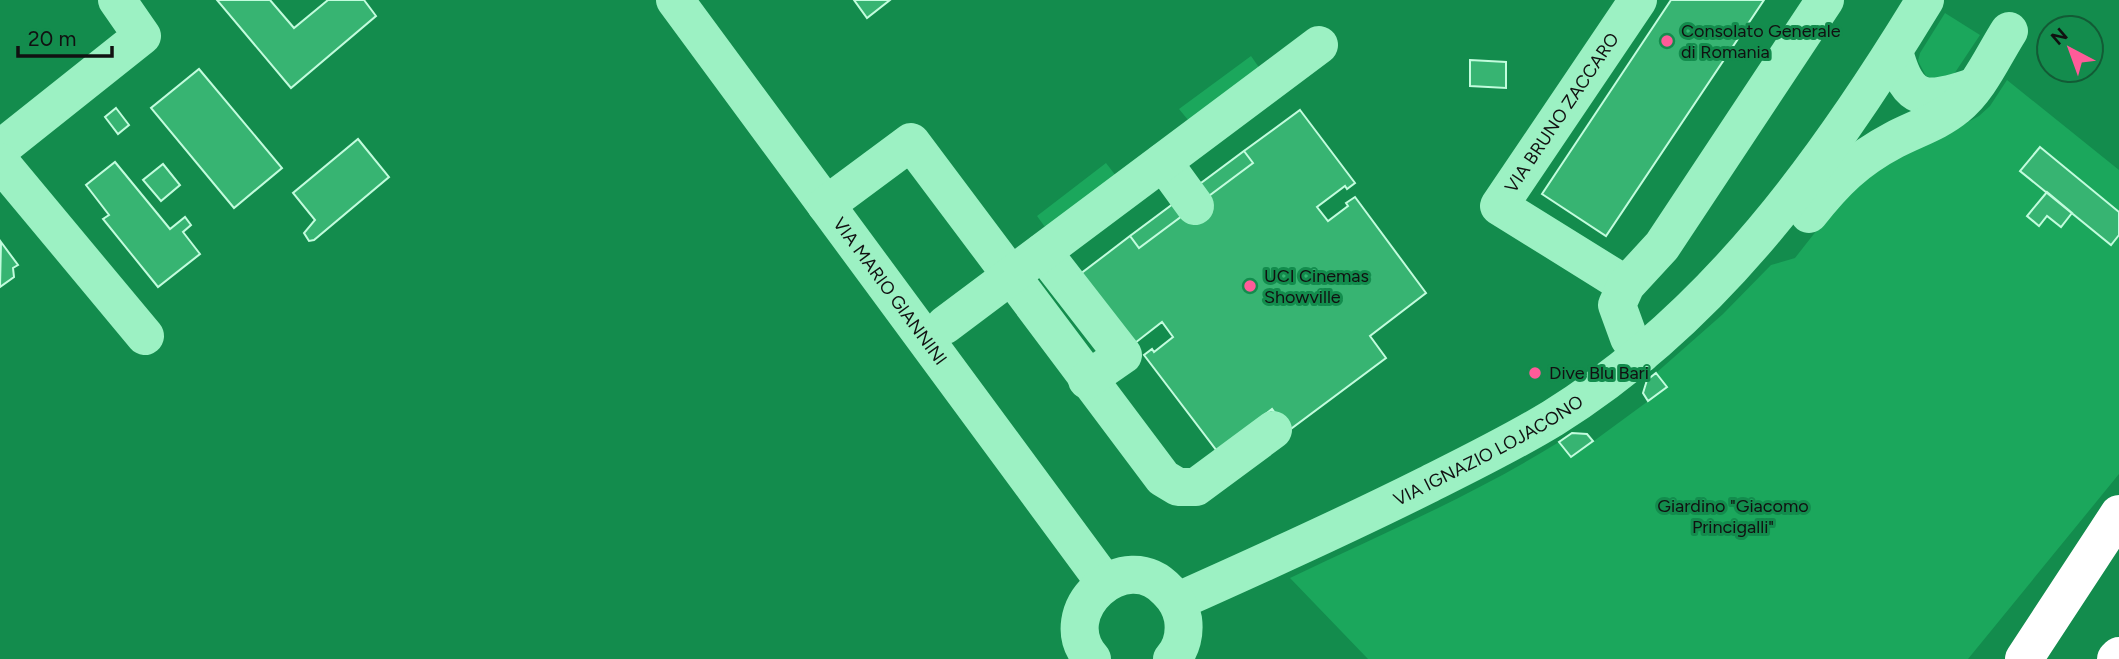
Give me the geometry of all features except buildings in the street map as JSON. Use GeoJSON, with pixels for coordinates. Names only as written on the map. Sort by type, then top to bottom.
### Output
{"type":"FeatureCollection","features":[{"type":"Feature","properties":{"kind":"highway"},"geometry":{"type":"LineString","coordinates":[[2024,659],[2119,514]]}},
{"type":"Feature","properties":{"kind":"highway"},"geometry":{"type":"LineString","coordinates":[[2030,659],[2119,556]]}},
{"type":"Feature","properties":{"kind":"street"},"geometry":{"type":"LineString","coordinates":[[0,149],[142,36],[117,0]]}},
{"type":"Feature","properties":{"kind":"street","name":"VIA MARIO GIANNINI"},"geometry":{"type":"LineString","coordinates":[[676,0],[1105,583]]}},
{"type":"Feature","properties":{"kind":"street","name":"VIA BRUNO ZACCARO"},"geometry":{"type":"LineString","coordinates":[[1626,285],[1499,206],[1638,0]]}},
{"type":"Feature","properties":{"kind":"street"},"geometry":{"type":"LineString","coordinates":[[1641,354],[1629,338],[1617,305],[1626,285],[1662,246],[1825,0]]}},
{"type":"Feature","properties":{"kind":"street","name":"VIA IGNAZIO LOJACONO"},"geometry":{"type":"LineString","coordinates":[[1178,601],[1394,501],[1500,448],[1553,418],[1641,354],[1748,252],[1811,173],[1894,51],[1925,0]]}},
{"type":"Feature","properties":{"kind":"street"},"geometry":{"type":"LineString","coordinates":[[1748,252],[1791,237],[1835,181],[1859,162],[1958,106],[1975,86],[2009,32]]}},
{"type":"Feature","properties":{"kind":"street"},"geometry":{"type":"LineString","coordinates":[[945,325],[1319,45]]}},
{"type":"Feature","properties":{"kind":"street"},"geometry":{"type":"LineString","coordinates":[[1894,51],[1900,74],[1911,89],[1926,97],[1945,96],[1975,86]]}},
{"type":"Feature","properties":{"kind":"street"},"geometry":{"type":"LineString","coordinates":[[831,213],[917,149],[1011,276],[1175,452]]}},
{"type":"Feature","properties":{"kind":"street"},"geometry":{"type":"LineString","coordinates":[[0,162],[145,336]]}},
{"type":"Feature","properties":{"kind":"street"},"geometry":{"type":"LineString","coordinates":[[1163,162],[1195,206]]}},
{"type":"Feature","properties":{"kind":"street"},"geometry":{"type":"LineString","coordinates":[[1044,252],[1123,355],[1099,372]]}},
{"type":"Feature","properties":{"kind":"street"},"geometry":{"type":"LineString","coordinates":[[1099,372],[1163,478],[1178,488],[1196,487],[1273,430]]}},
{"type":"Feature","properties":{"kind":"street"},"geometry":{"type":"LineString","coordinates":[[1092,659],[1080,634],[1081,616],[1089,597],[1105,583],[1121,576],[1136,575],[1164,586],[1178,601],[1184,630],[1181,644],[1172,659]]}},
{"type":"Feature","properties":{"kind":"green space"},"geometry":{"type":"Polygon","coordinates":[[[1945,13],[1980,35],[1954,74],[1940,81],[1926,76],[1918,61],[1920,53],[1945,13]]]}},
{"type":"Feature","properties":{"kind":"green space"},"geometry":{"type":"Polygon","coordinates":[[[1251,56],[1263,73],[1193,126],[1179,109],[1251,56]]]}},
{"type":"Feature","properties":{"kind":"green space","name":"Giardino \"Giacomo Princigalli\""},"geometry":{"type":"Polygon","coordinates":[[[2007,80],[2119,170],[2119,474],[1968,659],[1368,659],[1290,578],[1460,497],[1559,442],[1572,457],[1666,388],[1656,373],[1723,314],[1771,265],[1795,258],[1842,198],[1878,170],[1979,116],[1990,106],[2007,80]]]}},
{"type":"Feature","properties":{"kind":"green space"},"geometry":{"type":"Polygon","coordinates":[[[1106,163],[1120,181],[1050,234],[1037,216],[1106,163]]]}},
{"type":"Feature","properties":{"kind":"place","name":"Consolato Generale di Romania"},"geometry":{"type":"Point","coordinates":[1667,41]}},
{"type":"Feature","properties":{"kind":"place","name":"UCI Cinemas Showville"},"geometry":{"type":"Point","coordinates":[1250,286]}},
{"type":"Feature","properties":{"kind":"place","name":"Dive Blu Bari"},"geometry":{"type":"Point","coordinates":[1535,373]}}]}
